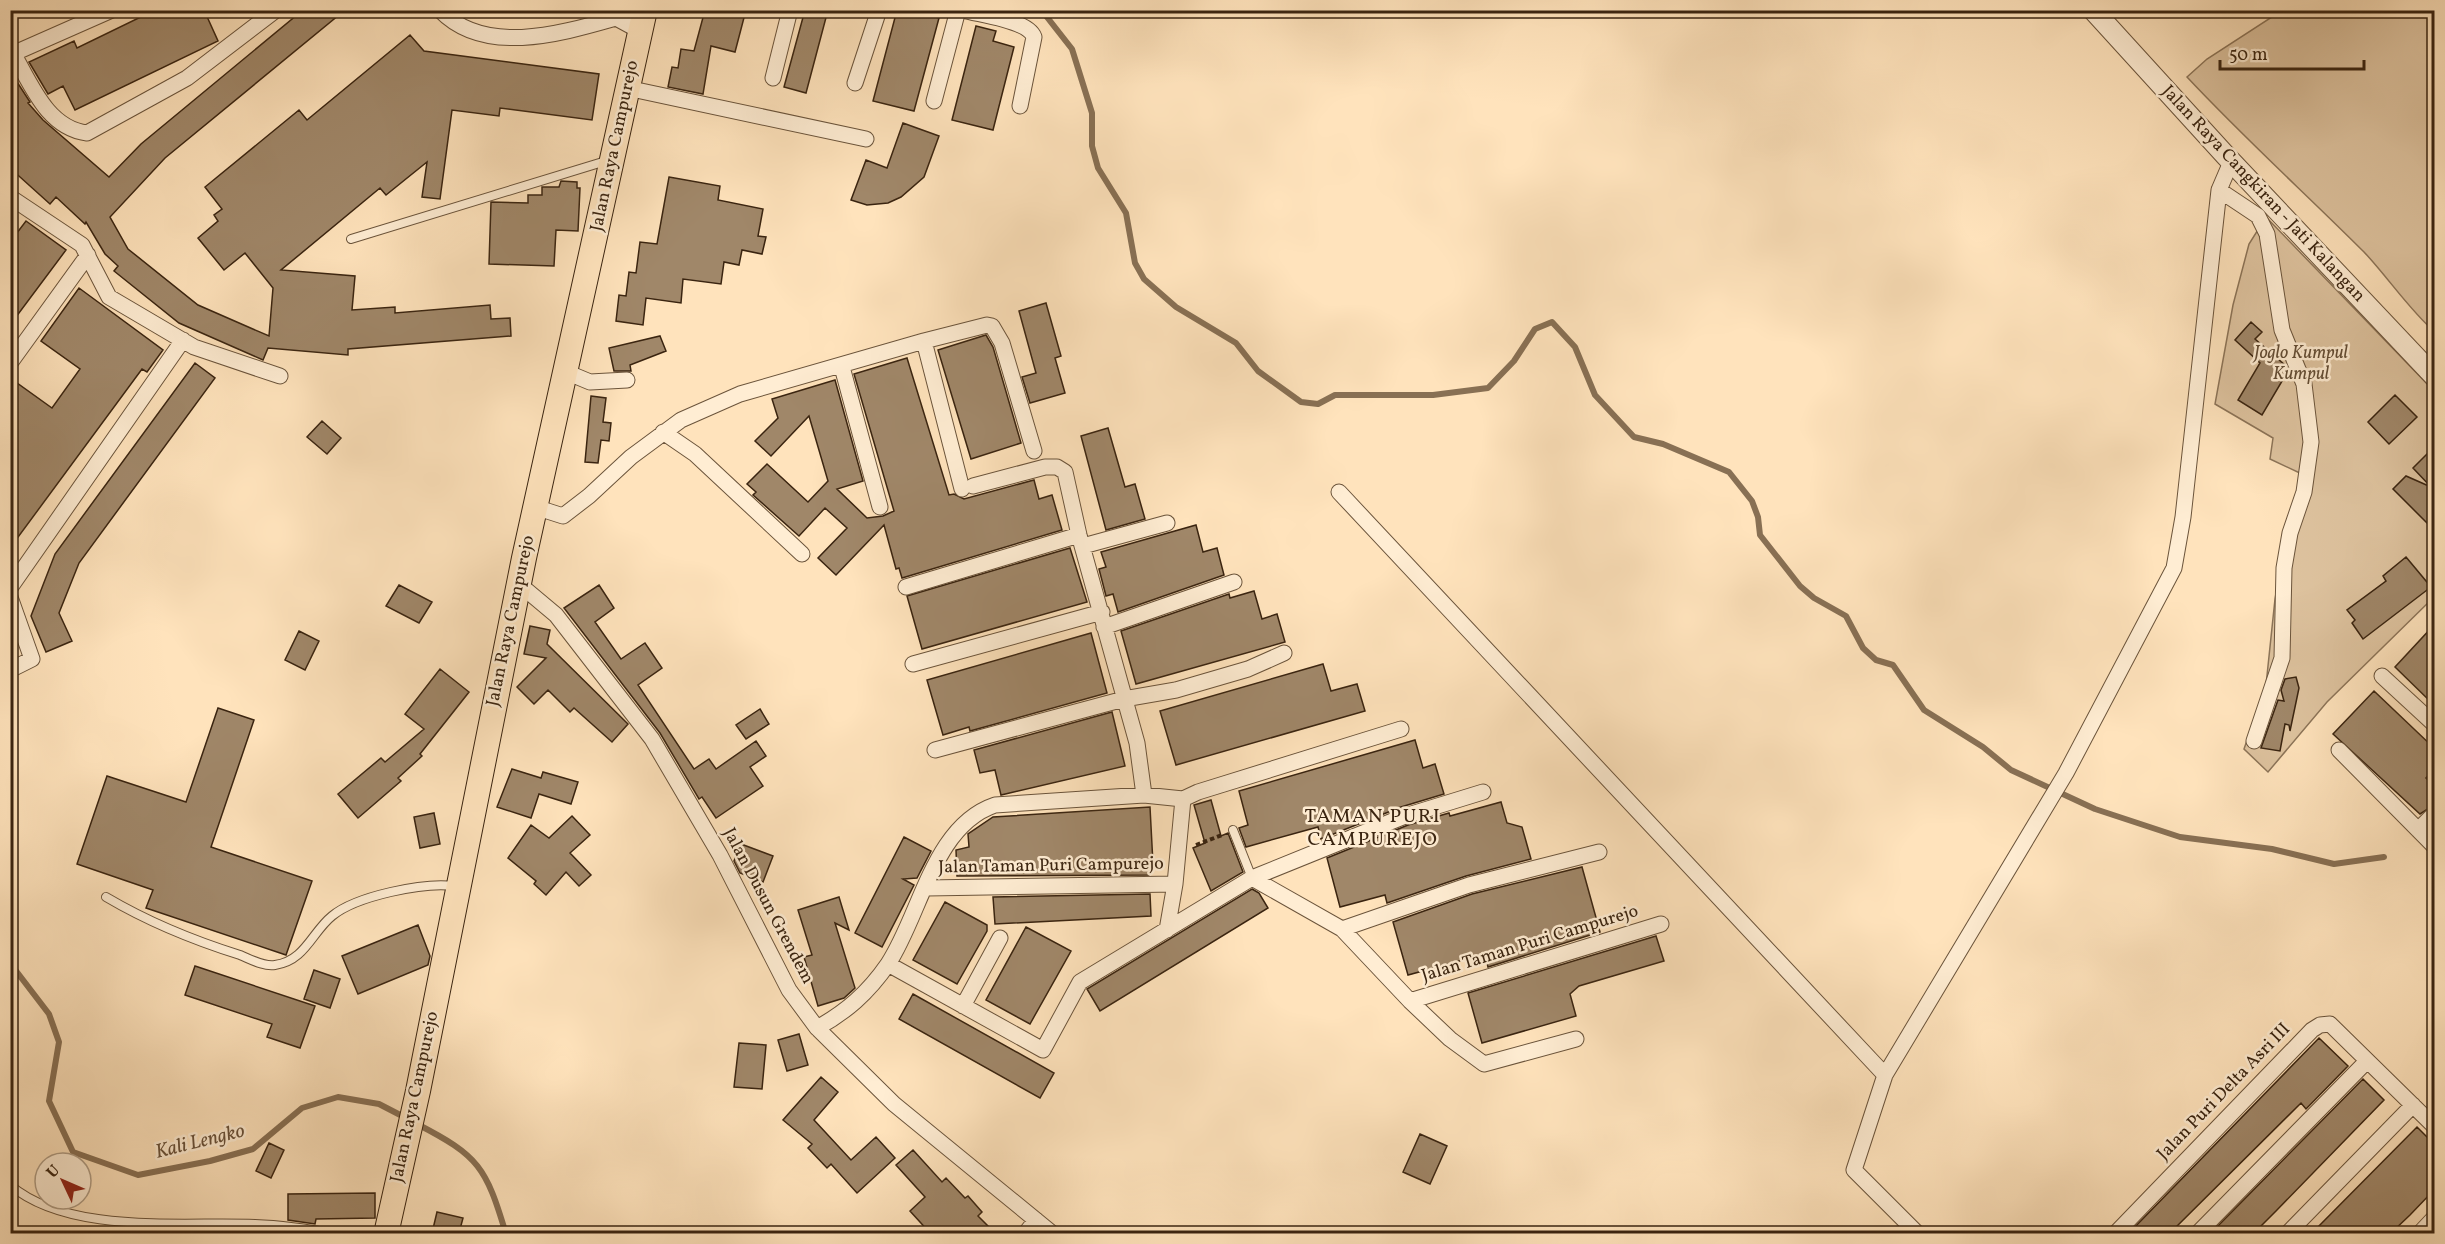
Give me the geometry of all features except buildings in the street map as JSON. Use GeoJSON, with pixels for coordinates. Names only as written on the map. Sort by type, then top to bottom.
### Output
{"type":"FeatureCollection","features":[{"type":"Feature","properties":{"kind":"main road","name":"Jalan Raya Campurejo"},"geometry":{"type":"LineString","coordinates":[[386,1233],[418,1090],[535,507],[643,21]]}},
{"type":"Feature","properties":{"kind":"street"},"geometry":{"type":"LineString","coordinates":[[112,10],[12,54],[50,116],[78,132],[87,133],[187,78],[276,10]]}},
{"type":"Feature","properties":{"kind":"street"},"geometry":{"type":"LineString","coordinates":[[440,10],[448,18],[476,33],[514,37],[563,32],[616,18],[643,21]]}},
{"type":"Feature","properties":{"kind":"street"},"geometry":{"type":"LineString","coordinates":[[773,78],[790,10]]}},
{"type":"Feature","properties":{"kind":"street"},"geometry":{"type":"LineString","coordinates":[[855,83],[879,10]]}},
{"type":"Feature","properties":{"kind":"street"},"geometry":{"type":"LineString","coordinates":[[934,101],[958,10]]}},
{"type":"Feature","properties":{"kind":"street"},"geometry":{"type":"LineString","coordinates":[[963,10],[1024,25],[1032,32],[1034,37],[1020,106]]}},
{"type":"Feature","properties":{"kind":"street","name":"Jalan Raya Cangkiran - Jati Kalangan"},"geometry":{"type":"LineString","coordinates":[[2093,10],[2232,162],[2434,376]]}},
{"type":"Feature","properties":{"kind":"street"},"geometry":{"type":"LineString","coordinates":[[627,88],[867,139]]}},
{"type":"Feature","properties":{"kind":"street"},"geometry":{"type":"LineString","coordinates":[[1918,1233],[1854,1170],[1885,1075],[2037,825],[2174,568],[2183,518],[2219,190],[2232,162]]}},
{"type":"Feature","properties":{"kind":"street"},"geometry":{"type":"LineString","coordinates":[[2219,190],[2258,216],[2267,234],[2282,330],[2304,384],[2312,442],[2304,492],[2290,532],[2284,568],[2282,658],[2254,741]]}},
{"type":"Feature","properties":{"kind":"street"},"geometry":{"type":"LineString","coordinates":[[10,197],[82,245],[109,297],[194,347],[280,376]]}},
{"type":"Feature","properties":{"kind":"street"},"geometry":{"type":"LineString","coordinates":[[10,363],[88,255]]}},
{"type":"Feature","properties":{"kind":"street"},"geometry":{"type":"LineString","coordinates":[[535,507],[562,516],[589,496],[631,457],[663,432],[681,420],[740,394],[987,325],[992,326],[1002,343],[1034,451]]}},
{"type":"Feature","properties":{"kind":"street"},"geometry":{"type":"LineString","coordinates":[[10,588],[183,340]]}},
{"type":"Feature","properties":{"kind":"street"},"geometry":{"type":"LineString","coordinates":[[924,341],[967,488],[1045,466],[1057,467],[1065,472],[1081,541],[1137,742],[1144,795]]}},
{"type":"Feature","properties":{"kind":"street"},"geometry":{"type":"LineString","coordinates":[[842,367],[880,507]]}},
{"type":"Feature","properties":{"kind":"street"},"geometry":{"type":"LineString","coordinates":[[566,372],[590,382],[627,380]]}},
{"type":"Feature","properties":{"kind":"street"},"geometry":{"type":"LineString","coordinates":[[663,432],[695,454],[802,554]]}},
{"type":"Feature","properties":{"kind":"street"},"geometry":{"type":"LineString","coordinates":[[1339,492],[1885,1075]]}},
{"type":"Feature","properties":{"kind":"street"},"geometry":{"type":"LineString","coordinates":[[906,587],[1081,541],[1167,523]]}},
{"type":"Feature","properties":{"kind":"street"},"geometry":{"type":"LineString","coordinates":[[913,664],[1103,619],[1234,582]]}},
{"type":"Feature","properties":{"kind":"street","name":"Jalan Dusun Grendem"},"geometry":{"type":"LineString","coordinates":[[519,584],[556,615],[652,739],[720,855],[789,990],[817,1028],[894,1104],[1053,1233]]}},
{"type":"Feature","properties":{"kind":"street"},"geometry":{"type":"LineString","coordinates":[[10,597],[32,659],[10,670]]}},
{"type":"Feature","properties":{"kind":"street"},"geometry":{"type":"LineString","coordinates":[[935,750],[1124,699],[1176,690],[1248,669],[1284,652]]}},
{"type":"Feature","properties":{"kind":"street"},"geometry":{"type":"LineString","coordinates":[[2382,676],[2434,724]]}},
{"type":"Feature","properties":{"kind":"street","name":"Jalan Taman Puri Campurejo"},"geometry":{"type":"LineString","coordinates":[[817,1028],[848,1011],[888,964],[927,888],[937,859],[961,825],[981,810],[995,805],[1144,795],[1183,799],[1198,792],[1401,729]]}},
{"type":"Feature","properties":{"kind":"street"},"geometry":{"type":"LineString","coordinates":[[2339,750],[2434,846]]}},
{"type":"Feature","properties":{"kind":"street"},"geometry":{"type":"LineString","coordinates":[[888,964],[1043,1050],[1080,982],[1252,878],[1405,816],[1483,792]]}},
{"type":"Feature","properties":{"kind":"street","name":"Jalan Taman Puri Campurejo"},"geometry":{"type":"LineString","coordinates":[[1167,930],[1175,884],[1183,799]]}},
{"type":"Feature","properties":{"kind":"street"},"geometry":{"type":"LineString","coordinates":[[2418,830],[2434,814]]}},
{"type":"Feature","properties":{"kind":"street"},"geometry":{"type":"LineString","coordinates":[[1342,929],[1469,885],[1599,852]]}},
{"type":"Feature","properties":{"kind":"street","name":"Jalan Taman Puri Campurejo"},"geometry":{"type":"LineString","coordinates":[[1252,878],[1342,929],[1410,1001],[1450,1039],[1484,1064],[1576,1039]]}},
{"type":"Feature","properties":{"kind":"street","name":"Jalan Taman Puri Campurejo"},"geometry":{"type":"LineString","coordinates":[[927,888],[1175,884]]}},
{"type":"Feature","properties":{"kind":"street","name":"Jalan Taman Puri Campurejo"},"geometry":{"type":"LineString","coordinates":[[1410,1001],[1661,924]]}},
{"type":"Feature","properties":{"kind":"street"},"geometry":{"type":"LineString","coordinates":[[963,1006],[1000,938]]}},
{"type":"Feature","properties":{"kind":"street","name":"Jalan Puri Delta Asri III"},"geometry":{"type":"LineString","coordinates":[[2115,1233],[2312,1030],[2320,1025],[2330,1024],[2366,1062],[2434,1126]]}},
{"type":"Feature","properties":{"kind":"street"},"geometry":{"type":"LineString","coordinates":[[2197,1233],[2366,1062]]}},
{"type":"Feature","properties":{"kind":"street"},"geometry":{"type":"LineString","coordinates":[[2287,1233],[2413,1106]]}},
{"type":"Feature","properties":{"kind":"street"},"geometry":{"type":"LineString","coordinates":[[2419,1233],[2434,1218]]}},
{"type":"Feature","properties":{"kind":"street"},"geometry":{"type":"LineString","coordinates":[[1025,1233],[1036,1220]]}},
{"type":"Feature","properties":{"kind":"lane"},"geometry":{"type":"LineString","coordinates":[[351,239],[611,159]]}},
{"type":"Feature","properties":{"kind":"lane"},"geometry":{"type":"LineString","coordinates":[[1233,830],[1252,878]]}},
{"type":"Feature","properties":{"kind":"lane"},"geometry":{"type":"LineString","coordinates":[[106,897],[140,917],[203,945],[274,966],[307,948],[332,916],[347,906],[426,885],[458,887]]}},
{"type":"Feature","properties":{"kind":"lane"},"geometry":{"type":"LineString","coordinates":[[10,1185],[21,1193],[65,1212],[106,1222],[257,1224],[338,1233]]}},
{"type":"Feature","properties":{"kind":"path"},"geometry":{"type":"LineString","coordinates":[[1178,852],[1233,830]]}},
{"type":"Feature","properties":{"kind":"green space"},"geometry":{"type":"Polygon","coordinates":[[[2281,11],[2434,11],[2434,331],[2364,252],[2187,77],[2207,59],[2281,11]]]}},
{"type":"Feature","properties":{"kind":"green space","name":"Joglo Kumpul Kumpul"},"geometry":{"type":"Polygon","coordinates":[[[2266,217],[2434,391],[2434,597],[2327,702],[2268,772],[2244,749],[2266,685],[2275,599],[2289,521],[2304,475],[2270,459],[2273,438],[2215,404],[2233,305],[2249,244],[2266,217]]]}},
{"type":"Feature","properties":{"kind":"waterway"},"geometry":{"type":"LineString","coordinates":[[1038,10],[1043,12],[1072,49],[1092,113],[1092,146],[1098,168],[1126,213],[1135,263],[1144,279],[1176,307],[1236,343],[1258,371],[1301,402],[1318,404],[1335,395],[1433,395],[1488,388],[1514,361],[1535,329],[1552,322],[1575,347],[1595,395],[1634,437],[1663,444],[1729,472],[1752,501],[1758,517],[1760,535],[1800,586],[1814,598],[1846,616],[1863,648],[1876,660],[1893,665],[1924,710],[1983,747],[2011,770],[2095,809],[2180,837],[2272,849],[2334,864],[2384,857]]}},
{"type":"Feature","properties":{"kind":"waterway","name":"Kali Lengko"},"geometry":{"type":"LineString","coordinates":[[10,963],[49,1014],[59,1042],[49,1101],[73,1152],[138,1175],[210,1161],[253,1149],[302,1108],[338,1097],[379,1104],[408,1119]]}},
{"type":"Feature","properties":{"kind":"waterway","name":"Kali Lengko"},"geometry":{"type":"LineString","coordinates":[[417,1124],[454,1145],[477,1166],[492,1193],[506,1234]]}},
{"type":"Feature","properties":{"kind":"district","name":"TAMAN PURI CAMPUREJO"},"geometry":{"type":"Point","coordinates":[1373,828]}}]}
